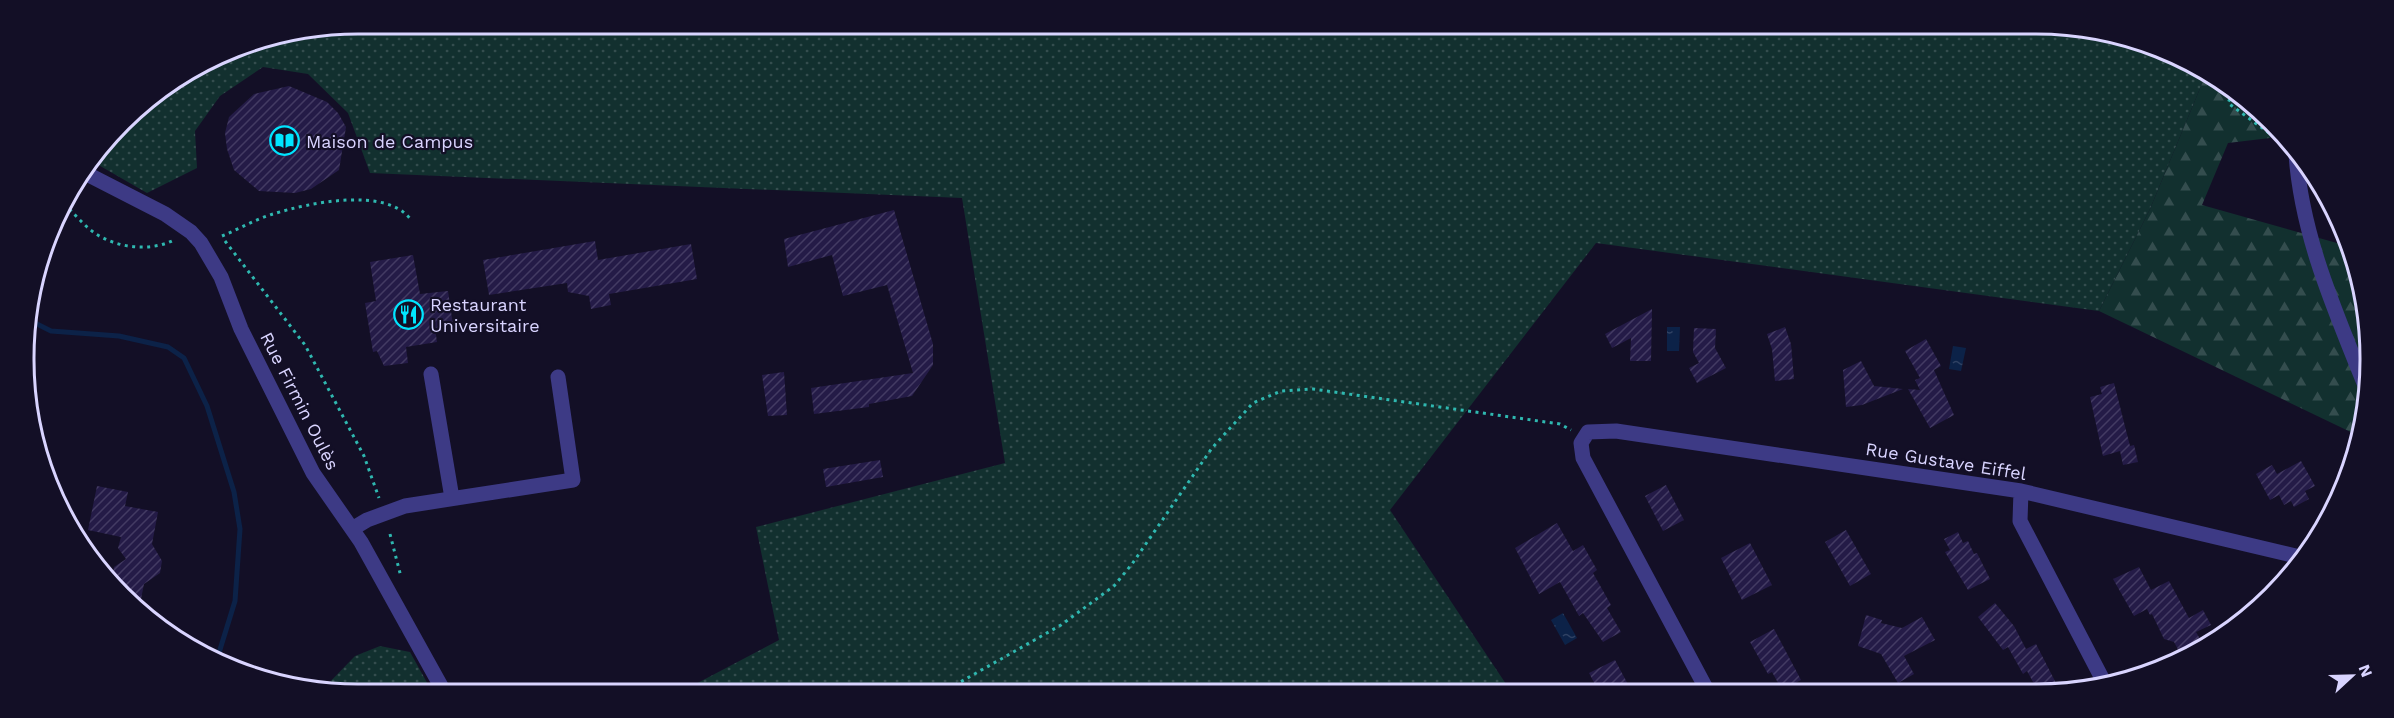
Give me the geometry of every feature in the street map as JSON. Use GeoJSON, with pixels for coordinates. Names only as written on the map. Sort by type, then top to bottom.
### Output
{"type":"FeatureCollection","features":[{"type":"Feature","properties":{"kind":"street"},"geometry":{"type":"LineString","coordinates":[[2298,169],[2306,227],[2322,278],[2359,371]]}},
{"type":"Feature","properties":{"kind":"street","name":"Rue Firmin Oulès"},"geometry":{"type":"LineString","coordinates":[[91,176],[172,218],[201,243],[221,277],[265,380],[313,473],[352,529],[440,684]]}},
{"type":"Feature","properties":{"kind":"street"},"geometry":{"type":"LineString","coordinates":[[431,374],[452,498]]}},
{"type":"Feature","properties":{"kind":"street"},"geometry":{"type":"LineString","coordinates":[[352,529],[367,520],[405,506],[573,480],[558,378]]}},
{"type":"Feature","properties":{"kind":"street","name":"Rue Gustave Eiffel"},"geometry":{"type":"LineString","coordinates":[[1583,436],[1595,430],[1616,431],[2021,491],[2293,555]]}},
{"type":"Feature","properties":{"kind":"street"},"geometry":{"type":"LineString","coordinates":[[1583,436],[1582,458],[1704,684]]}},
{"type":"Feature","properties":{"kind":"street"},"geometry":{"type":"LineString","coordinates":[[2021,491],[2020,520],[2101,676]]}},
{"type":"Feature","properties":{"kind":"path"},"geometry":{"type":"LineString","coordinates":[[2230,100],[2228,103],[2262,128]]}},
{"type":"Feature","properties":{"kind":"path"},"geometry":{"type":"LineString","coordinates":[[222,236],[275,213],[349,201],[379,201],[394,204],[404,210],[411,220]]}},
{"type":"Feature","properties":{"kind":"path"},"geometry":{"type":"LineString","coordinates":[[71,210],[94,233],[122,244],[153,247],[184,236]]}},
{"type":"Feature","properties":{"kind":"path"},"geometry":{"type":"LineString","coordinates":[[225,241],[310,354],[364,456],[380,502]]}},
{"type":"Feature","properties":{"kind":"path"},"geometry":{"type":"LineString","coordinates":[[957,684],[1061,625],[1114,586],[1225,432],[1253,403],[1270,394],[1302,389],[1370,395],[1560,424],[1583,436]]}},
{"type":"Feature","properties":{"kind":"green space"},"geometry":{"type":"Polygon","coordinates":[[[2035,34],[2077,37],[2119,46],[2159,59],[2203,82],[2150,209],[2099,311],[1596,243],[1390,510],[1506,684],[696,684],[779,640],[756,527],[1005,463],[962,198],[370,173],[348,113],[308,74],[263,67],[220,96],[195,131],[197,168],[147,193],[99,165],[115,145],[145,115],[179,89],[235,59],[296,41],[338,35],[2035,34]]]}},
{"type":"Feature","properties":{"kind":"green space"},"geometry":{"type":"Polygon","coordinates":[[[2203,82],[2233,102],[2270,136],[2228,143],[2202,205],[2338,243],[2353,296],[2359,338],[2359,380],[2351,432],[2099,311],[2150,209],[2203,82]]]}},
{"type":"Feature","properties":{"kind":"green space"},"geometry":{"type":"Polygon","coordinates":[[[380,646],[410,652],[428,684],[330,682],[355,656],[380,646]]]}},
{"type":"Feature","properties":{"kind":"water"},"geometry":{"type":"Polygon","coordinates":[[[1667,327],[1680,327],[1679,351],[1667,351],[1667,327]]]}},
{"type":"Feature","properties":{"kind":"water"},"geometry":{"type":"Polygon","coordinates":[[[1953,346],[1966,348],[1961,371],[1949,369],[1953,346]]]}},
{"type":"Feature","properties":{"kind":"water"},"geometry":{"type":"Polygon","coordinates":[[[1563,613],[1577,638],[1565,645],[1551,620],[1563,613]]]}},
{"type":"Feature","properties":{"kind":"building","name":"Maison de Campus"},"geometry":{"type":"Polygon","coordinates":[[[289,86],[327,102],[338,113],[346,127],[339,170],[311,189],[295,193],[259,191],[234,170],[227,149],[225,133],[229,117],[254,94],[289,86]]]}},
{"type":"Feature","properties":{"kind":"building"},"geometry":{"type":"Polygon","coordinates":[[[894,210],[933,344],[933,365],[912,396],[869,404],[869,407],[814,414],[811,388],[913,373],[887,285],[843,296],[832,255],[788,267],[784,239],[894,210]]]}},
{"type":"Feature","properties":{"kind":"building"},"geometry":{"type":"Polygon","coordinates":[[[595,241],[598,260],[691,244],[697,279],[609,294],[611,305],[591,309],[589,296],[568,292],[567,283],[489,295],[483,260],[595,241]]]}},
{"type":"Feature","properties":{"kind":"building","name":"Restaurant Universitaire"},"geometry":{"type":"Polygon","coordinates":[[[413,255],[420,294],[448,291],[453,325],[435,328],[437,342],[406,347],[408,363],[384,366],[377,351],[373,352],[365,303],[376,301],[370,262],[413,255]]]}},
{"type":"Feature","properties":{"kind":"building"},"geometry":{"type":"Polygon","coordinates":[[[1652,309],[1651,361],[1630,361],[1631,338],[1612,348],[1605,334],[1652,309]]]}},
{"type":"Feature","properties":{"kind":"building"},"geometry":{"type":"Polygon","coordinates":[[[1785,327],[1791,344],[1794,379],[1775,381],[1772,349],[1767,334],[1785,327]]]}},
{"type":"Feature","properties":{"kind":"building"},"geometry":{"type":"Polygon","coordinates":[[[1694,328],[1716,329],[1715,348],[1726,368],[1697,383],[1689,368],[1699,363],[1693,352],[1694,328]]]}},
{"type":"Feature","properties":{"kind":"building"},"geometry":{"type":"Polygon","coordinates":[[[1926,339],[1941,366],[1934,370],[1954,415],[1930,428],[1908,389],[1920,390],[1915,380],[1920,378],[1905,351],[1926,339]]]}},
{"type":"Feature","properties":{"kind":"building"},"geometry":{"type":"Polygon","coordinates":[[[1861,361],[1874,386],[1903,389],[1862,405],[1846,407],[1843,370],[1861,361]]]}},
{"type":"Feature","properties":{"kind":"building"},"geometry":{"type":"Polygon","coordinates":[[[784,372],[787,415],[768,416],[762,375],[784,372]]]}},
{"type":"Feature","properties":{"kind":"building"},"geometry":{"type":"Polygon","coordinates":[[[2114,383],[2130,446],[2134,445],[2138,462],[2123,465],[2120,451],[2103,456],[2090,397],[2102,394],[2100,387],[2114,383]]]}},
{"type":"Feature","properties":{"kind":"building"},"geometry":{"type":"Polygon","coordinates":[[[880,460],[883,477],[826,487],[823,469],[880,460]]]}},
{"type":"Feature","properties":{"kind":"building"},"geometry":{"type":"Polygon","coordinates":[[[2301,461],[2315,486],[2305,491],[2309,499],[2294,507],[2291,501],[2284,505],[2279,495],[2270,500],[2256,474],[2272,465],[2277,474],[2301,461]]]}},
{"type":"Feature","properties":{"kind":"building"},"geometry":{"type":"Polygon","coordinates":[[[1666,485],[1684,520],[1663,531],[1645,496],[1666,485]]]}},
{"type":"Feature","properties":{"kind":"building"},"geometry":{"type":"Polygon","coordinates":[[[97,486],[128,492],[125,506],[158,512],[152,544],[162,561],[160,573],[144,584],[141,599],[113,571],[114,567],[126,559],[118,548],[121,537],[88,530],[97,486]]]}},
{"type":"Feature","properties":{"kind":"building"},"geometry":{"type":"Polygon","coordinates":[[[1557,523],[1573,551],[1583,545],[1597,570],[1593,573],[1611,605],[1607,608],[1621,632],[1603,642],[1583,613],[1579,616],[1560,582],[1539,594],[1515,548],[1557,523]]]}},
{"type":"Feature","properties":{"kind":"building"},"geometry":{"type":"Polygon","coordinates":[[[1846,530],[1871,574],[1850,586],[1825,542],[1846,530]]]}},
{"type":"Feature","properties":{"kind":"building"},"geometry":{"type":"Polygon","coordinates":[[[1958,532],[1963,543],[1968,541],[1974,554],[1977,553],[1990,579],[1968,590],[1945,552],[1950,550],[1944,539],[1958,532]]]}},
{"type":"Feature","properties":{"kind":"building"},"geometry":{"type":"Polygon","coordinates":[[[1750,543],[1772,585],[1742,600],[1721,558],[1750,543]]]}},
{"type":"Feature","properties":{"kind":"building"},"geometry":{"type":"Polygon","coordinates":[[[2139,567],[2151,590],[2169,581],[2189,618],[2203,610],[2211,625],[2196,632],[2200,638],[2178,650],[2174,642],[2164,639],[2152,614],[2150,615],[2147,609],[2134,616],[2113,579],[2139,567]]]}},
{"type":"Feature","properties":{"kind":"building"},"geometry":{"type":"Polygon","coordinates":[[[1995,603],[2014,626],[2026,649],[2036,644],[2056,683],[2034,684],[2027,671],[2023,674],[2008,647],[2003,650],[1978,617],[1995,603]]]}},
{"type":"Feature","properties":{"kind":"building"},"geometry":{"type":"Polygon","coordinates":[[[1866,615],[1882,620],[1881,623],[1902,628],[1922,617],[1935,640],[1904,656],[1914,674],[1898,683],[1881,654],[1858,646],[1866,615]]]}},
{"type":"Feature","properties":{"kind":"building"},"geometry":{"type":"Polygon","coordinates":[[[1774,629],[1801,680],[1793,684],[1779,684],[1772,672],[1768,674],[1750,642],[1774,629]]]}},
{"type":"Feature","properties":{"kind":"building"},"geometry":{"type":"Polygon","coordinates":[[[1615,660],[1628,684],[1595,684],[1589,673],[1615,660]]]}},
{"type":"Feature","properties":{"kind":"waterway"},"geometry":{"type":"LineString","coordinates":[[36,324],[51,331],[119,336],[168,347],[184,358],[207,406],[234,492],[240,529],[235,601],[219,652]]}},
{"type":"Feature","properties":{"kind":"place","name":"Maison de Campus"},"geometry":{"type":"Point","coordinates":[285,141]}},
{"type":"Feature","properties":{"kind":"place","name":"Restaurant Universitaire"},"geometry":{"type":"Point","coordinates":[409,314]}}]}
